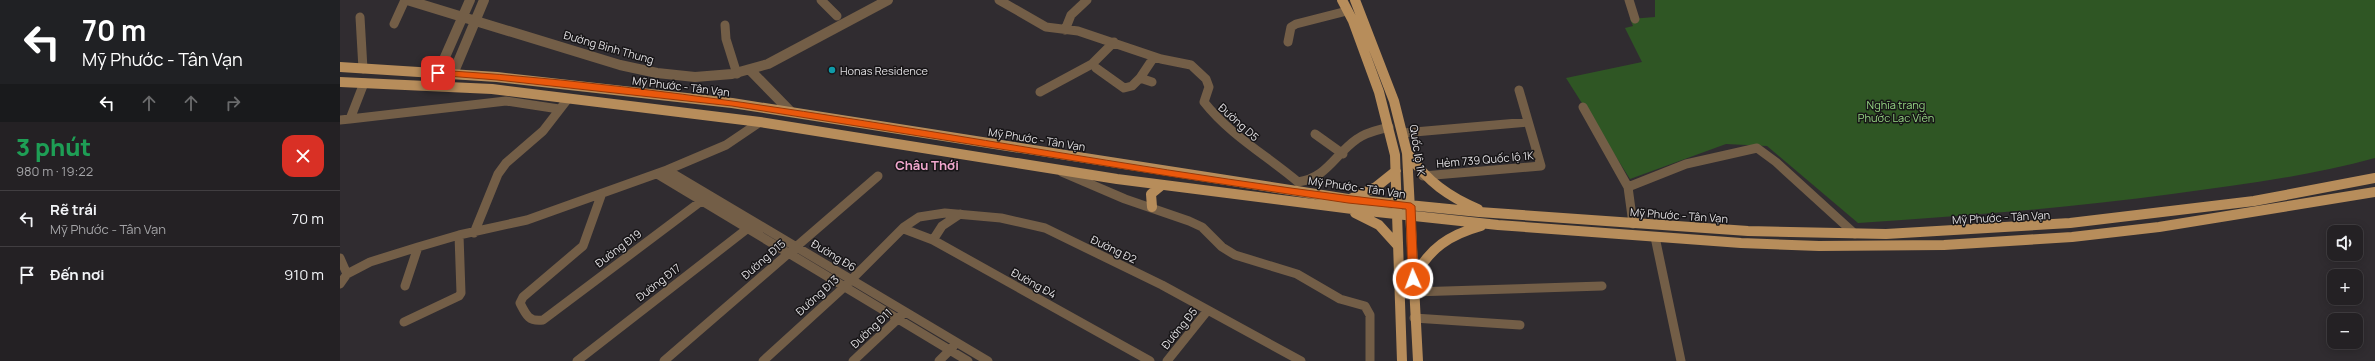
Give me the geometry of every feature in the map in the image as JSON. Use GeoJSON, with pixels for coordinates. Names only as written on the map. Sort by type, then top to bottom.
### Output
{"type":"FeatureCollection","features":[{"type":"Feature","properties":{"kind":"main road"},"geometry":{"type":"LineString","coordinates":[[1342,0],[1379,92],[1389,127],[1396,171],[1402,361]]}},
{"type":"Feature","properties":{"kind":"main road","name":"Quốc lộ 1K"},"geometry":{"type":"LineString","coordinates":[[1355,0],[1385,75],[1403,133],[1407,153],[1411,211],[1414,318],[1418,361]]}},
{"type":"Feature","properties":{"kind":"main road","name":"Mỹ Phước - Tân Vạn"},"geometry":{"type":"LineString","coordinates":[[340,67],[504,78],[791,112],[1283,189],[1347,204]]}},
{"type":"Feature","properties":{"kind":"main road","name":"Mỹ Phước - Tân Vạn"},"geometry":{"type":"LineString","coordinates":[[340,82],[492,89],[567,100],[760,122],[1056,170],[1162,185],[1397,210],[1490,213],[1759,233],[1855,234],[1963,232],[2072,225],[2206,208],[2375,178]]}},
{"type":"Feature","properties":{"kind":"main road"},"geometry":{"type":"LineString","coordinates":[[760,122],[773,110]]}},
{"type":"Feature","properties":{"kind":"main road"},"geometry":{"type":"LineString","coordinates":[[1407,153],[1423,176],[1454,198],[1490,213]]}},
{"type":"Feature","properties":{"kind":"main road"},"geometry":{"type":"LineString","coordinates":[[1396,171],[1376,187],[1347,204],[1379,226],[1398,246]]}},
{"type":"Feature","properties":{"kind":"main road"},"geometry":{"type":"LineString","coordinates":[[1152,207],[1150,202],[1151,194],[1162,185]]}},
{"type":"Feature","properties":{"kind":"main road","name":"Mỹ Phước - Tân Vạn"},"geometry":{"type":"LineString","coordinates":[[1411,211],[1487,224],[1655,236],[1819,246],[1944,245],[2012,241],[2159,227],[2297,206],[2375,192]]}},
{"type":"Feature","properties":{"kind":"main road"},"geometry":{"type":"LineString","coordinates":[[1413,279],[1430,250],[1442,241],[1455,234],[1487,224]]}},
{"type":"Feature","properties":{"kind":"street","name":"Đường Bình Thung"},"geometry":{"type":"LineString","coordinates":[[406,0],[640,70],[706,78],[751,71],[888,0]]}},
{"type":"Feature","properties":{"kind":"street"},"geometry":{"type":"LineString","coordinates":[[394,24],[406,0]]}},
{"type":"Feature","properties":{"kind":"street"},"geometry":{"type":"LineString","coordinates":[[438,73],[466,0]]}},
{"type":"Feature","properties":{"kind":"street"},"geometry":{"type":"LineString","coordinates":[[460,15],[470,0]]}},
{"type":"Feature","properties":{"kind":"street"},"geometry":{"type":"LineString","coordinates":[[453,74],[477,20],[484,0]]}},
{"type":"Feature","properties":{"kind":"street"},"geometry":{"type":"LineString","coordinates":[[821,0],[837,16]]}},
{"type":"Feature","properties":{"kind":"street"},"geometry":{"type":"LineString","coordinates":[[1065,30],[1071,15],[1087,0]]}},
{"type":"Feature","properties":{"kind":"street"},"geometry":{"type":"LineString","coordinates":[[1629,0],[1635,19]]}},
{"type":"Feature","properties":{"kind":"street","name":"Đường D5"},"geometry":{"type":"LineString","coordinates":[[1003,1],[1040,24],[1065,30],[1078,31],[1114,42],[1154,57],[1191,65],[1206,79],[1209,87],[1204,102],[1218,121],[1248,147],[1298,182]]}},
{"type":"Feature","properties":{"kind":"street"},"geometry":{"type":"LineString","coordinates":[[1288,42],[1291,27],[1296,24],[1347,11]]}},
{"type":"Feature","properties":{"kind":"street"},"geometry":{"type":"LineString","coordinates":[[360,17],[363,69]]}},
{"type":"Feature","properties":{"kind":"street"},"geometry":{"type":"LineString","coordinates":[[726,25],[724,37],[735,62],[737,74]]}},
{"type":"Feature","properties":{"kind":"street"},"geometry":{"type":"LineString","coordinates":[[1040,92],[1092,64],[1114,42]]}},
{"type":"Feature","properties":{"kind":"street"},"geometry":{"type":"LineString","coordinates":[[1096,68],[1124,88],[1132,86],[1140,78],[1154,57]]}},
{"type":"Feature","properties":{"kind":"street"},"geometry":{"type":"LineString","coordinates":[[751,71],[791,112]]}},
{"type":"Feature","properties":{"kind":"street"},"geometry":{"type":"LineString","coordinates":[[1140,78],[1152,82]]}},
{"type":"Feature","properties":{"kind":"street"},"geometry":{"type":"LineString","coordinates":[[350,119],[364,84]]}},
{"type":"Feature","properties":{"kind":"street","name":"Hẻm 739 Quốc lộ 1K"},"geometry":{"type":"LineString","coordinates":[[1423,176],[1541,166],[1519,90]]}},
{"type":"Feature","properties":{"kind":"street"},"geometry":{"type":"LineString","coordinates":[[474,233],[498,174],[506,163],[543,131],[567,100]]}},
{"type":"Feature","properties":{"kind":"street"},"geometry":{"type":"LineString","coordinates":[[340,120],[506,101],[559,109]]}},
{"type":"Feature","properties":{"kind":"street"},"geometry":{"type":"LineString","coordinates":[[1582,107],[1628,187],[1633,224]]}},
{"type":"Feature","properties":{"kind":"street"},"geometry":{"type":"LineString","coordinates":[[340,284],[347,274],[370,262],[460,235],[527,220],[667,170],[726,145],[760,122]]}},
{"type":"Feature","properties":{"kind":"street"},"geometry":{"type":"LineString","coordinates":[[1403,133],[1528,122]]}},
{"type":"Feature","properties":{"kind":"street"},"geometry":{"type":"LineString","coordinates":[[1283,189],[1298,182],[1317,178],[1344,154],[1354,141],[1366,134],[1389,127]]}},
{"type":"Feature","properties":{"kind":"street"},"geometry":{"type":"LineString","coordinates":[[1315,134],[1344,154]]}},
{"type":"Feature","properties":{"kind":"street"},"geometry":{"type":"LineString","coordinates":[[1628,187],[1686,164],[1757,148],[1776,162],[1855,234]]}},
{"type":"Feature","properties":{"kind":"street","name":"Đường Đ6"},"geometry":{"type":"LineString","coordinates":[[667,170],[705,198],[751,226],[789,253],[845,287],[902,316],[954,347],[988,361]]}},
{"type":"Feature","properties":{"kind":"street"},"geometry":{"type":"LineString","coordinates":[[1056,170],[1125,199],[1152,207],[1202,227],[1222,246],[1235,255],[1290,271],[1340,299],[1365,306],[1370,315],[1370,361]]}},
{"type":"Feature","properties":{"kind":"street","name":"Đường Đ6"},"geometry":{"type":"LineString","coordinates":[[656,174],[705,198]]}},
{"type":"Feature","properties":{"kind":"street","name":"Đường Đ15"},"geometry":{"type":"LineString","coordinates":[[664,361],[878,176]]}},
{"type":"Feature","properties":{"kind":"street","name":"Đường Đ19"},"geometry":{"type":"LineString","coordinates":[[602,193],[583,246],[527,293],[520,302],[528,318],[543,320],[705,198]]}},
{"type":"Feature","properties":{"kind":"street"},"geometry":{"type":"LineString","coordinates":[[933,240],[942,226],[960,214]]}},
{"type":"Feature","properties":{"kind":"street","name":"Đường Đ2"},"geometry":{"type":"LineString","coordinates":[[904,229],[921,216],[960,214],[1028,223],[1045,228],[1208,310],[1301,361]]}},
{"type":"Feature","properties":{"kind":"street","name":"Đường Đ6"},"geometry":{"type":"LineString","coordinates":[[751,226],[796,247],[852,280],[902,316]]}},
{"type":"Feature","properties":{"kind":"street","name":"Đường Đ17"},"geometry":{"type":"LineString","coordinates":[[577,361],[751,226]]}},
{"type":"Feature","properties":{"kind":"street","name":"Đường Đ4"},"geometry":{"type":"LineString","coordinates":[[904,229],[933,240],[1150,361]]}},
{"type":"Feature","properties":{"kind":"street","name":"Đường Đ13"},"geometry":{"type":"LineString","coordinates":[[763,361],[845,287],[904,229]]}},
{"type":"Feature","properties":{"kind":"street"},"geometry":{"type":"LineString","coordinates":[[404,322],[459,296],[461,292],[460,235]]}},
{"type":"Feature","properties":{"kind":"street"},"geometry":{"type":"LineString","coordinates":[[1655,236],[1681,361]]}},
{"type":"Feature","properties":{"kind":"street"},"geometry":{"type":"LineString","coordinates":[[405,286],[418,247]]}},
{"type":"Feature","properties":{"kind":"street"},"geometry":{"type":"LineString","coordinates":[[340,258],[347,274]]}},
{"type":"Feature","properties":{"kind":"street"},"geometry":{"type":"LineString","coordinates":[[1413,292],[1602,286]]}},
{"type":"Feature","properties":{"kind":"street","name":"Đường Đ5"},"geometry":{"type":"LineString","coordinates":[[1167,361],[1208,310]]}},
{"type":"Feature","properties":{"kind":"street","name":"Đường Đ11"},"geometry":{"type":"LineString","coordinates":[[853,361],[902,316]]}},
{"type":"Feature","properties":{"kind":"street"},"geometry":{"type":"LineString","coordinates":[[1414,318],[1520,325]]}},
{"type":"Feature","properties":{"kind":"street"},"geometry":{"type":"LineString","coordinates":[[939,361],[954,347]]}},
{"type":"Feature","properties":{"kind":"street","name":"Đường Đ6"},"geometry":{"type":"LineString","coordinates":[[954,347],[968,361]]}},
{"type":"Feature","properties":{"kind":"green space","name":"Nghĩa trang Phước Lạc Viên"},"geometry":{"type":"Polygon","coordinates":[[[1655,0],[2375,0],[2375,158],[2325,170],[2274,179],[2133,199],[2015,211],[1858,223],[1767,146],[1726,144],[1630,179],[1566,78],[1642,62],[1625,28],[1633,26],[1630,19],[1655,17],[1655,0]]]}},
{"type":"Feature","properties":{"kind":"place","name":"Honas Residence"},"geometry":{"type":"Point","coordinates":[832,70]}},
{"type":"Feature","properties":{"kind":"district","name":"Châu Thới"},"geometry":{"type":"Point","coordinates":[927,165]}},
{"type":"Feature","properties":{"kind":"route"},"geometry":{"type":"LineString","coordinates":[[438,73],[497,77],[732,103],[946,136],[1175,174],[1348,199],[1411,206],[1413,279]]}}]}
